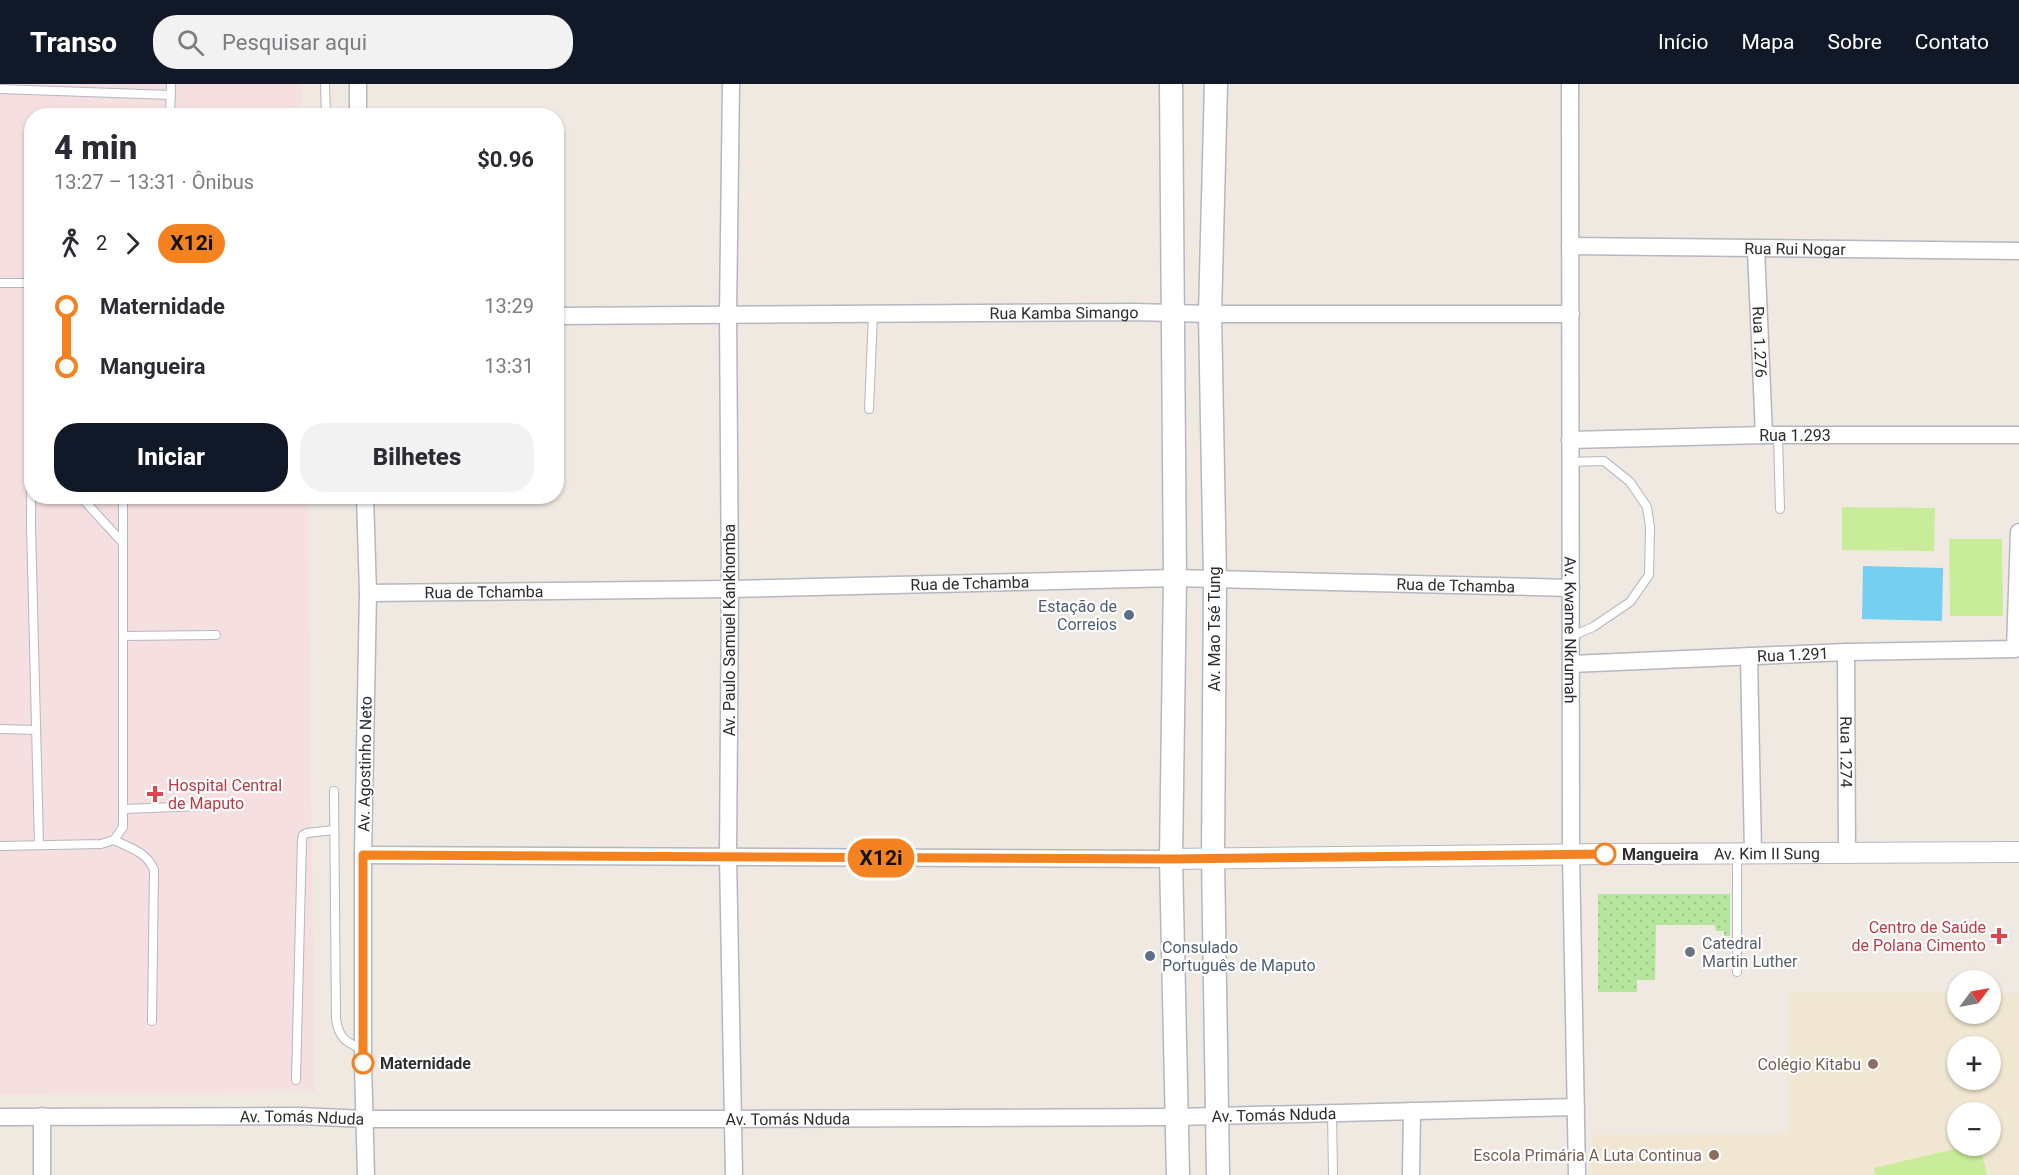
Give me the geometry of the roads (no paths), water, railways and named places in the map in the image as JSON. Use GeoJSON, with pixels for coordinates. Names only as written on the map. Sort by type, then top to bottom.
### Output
{"type":"FeatureCollection","features":[{"type":"Feature","properties":{"kind":"main road"},"geometry":{"type":"LineString","coordinates":[[1171,84],[1175,578],[1170,859],[1178,1175]]}},
{"type":"Feature","properties":{"kind":"main road","name":"Av. Mao Tsé Tung"},"geometry":{"type":"LineString","coordinates":[[1216,84],[1210,314],[1215,579],[1213,858],[1218,1175]]}},
{"type":"Feature","properties":{"kind":"street"},"geometry":{"type":"LineString","coordinates":[[358,84],[358,108]]}},
{"type":"Feature","properties":{"kind":"street","name":"Av. Paulo Samuel Kankhomba"},"geometry":{"type":"LineString","coordinates":[[731,84],[728,314],[730,589],[728,857],[734,1175]]}},
{"type":"Feature","properties":{"kind":"street","name":"Av. Kwame Nkrumah"},"geometry":{"type":"LineString","coordinates":[[1569,84],[1571,854],[1577,1175]]}},
{"type":"Feature","properties":{"kind":"street","name":"Rua Rui Nogar"},"geometry":{"type":"LineString","coordinates":[[1570,246],[2019,251]]}},
{"type":"Feature","properties":{"kind":"street","name":"Rua 1.276"},"geometry":{"type":"LineString","coordinates":[[1756,249],[1771,435]]}},
{"type":"Feature","properties":{"kind":"street","name":"Rua Kamba Simango"},"geometry":{"type":"LineString","coordinates":[[564,316],[1571,314]]}},
{"type":"Feature","properties":{"kind":"street","name":"Rua 1.293"},"geometry":{"type":"LineString","coordinates":[[1570,440],[1771,435],[2019,435]]}},
{"type":"Feature","properties":{"kind":"street","name":"Av. Agostinho Neto"},"geometry":{"type":"LineString","coordinates":[[365,504],[368,593],[363,855],[363,1051],[366,1175]]}},
{"type":"Feature","properties":{"kind":"street","name":"Rua 1.291"},"geometry":{"type":"LineString","coordinates":[[1571,664],[1846,652],[2015,649],[2019,532]]}},
{"type":"Feature","properties":{"kind":"street","name":"Rua de Tchamba"},"geometry":{"type":"LineString","coordinates":[[368,593],[730,589],[1175,578],[1571,588]]}},
{"type":"Feature","properties":{"kind":"street","name":"Rua 1.274"},"geometry":{"type":"LineString","coordinates":[[1846,652],[1847,853]]}},
{"type":"Feature","properties":{"kind":"street"},"geometry":{"type":"LineString","coordinates":[[1745,853],[1749,656]]}},
{"type":"Feature","properties":{"kind":"street","name":"Av. Kim II Sung"},"geometry":{"type":"LineString","coordinates":[[363,855],[1170,859],[2019,852]]}},
{"type":"Feature","properties":{"kind":"street","name":"Av. Tomás Nduda"},"geometry":{"type":"LineString","coordinates":[[0,1117],[299,1116],[365,1119],[734,1119],[1177,1117],[1576,1107]]}},
{"type":"Feature","properties":{"kind":"street"},"geometry":{"type":"LineString","coordinates":[[1411,1175],[1412,1111]]}},
{"type":"Feature","properties":{"kind":"street"},"geometry":{"type":"LineString","coordinates":[[42,1116],[42,1175]]}},
{"type":"Feature","properties":{"kind":"lane"},"geometry":{"type":"LineString","coordinates":[[170,108],[171,84]]}},
{"type":"Feature","properties":{"kind":"lane"},"geometry":{"type":"LineString","coordinates":[[325,84],[326,108]]}},
{"type":"Feature","properties":{"kind":"lane"},"geometry":{"type":"LineString","coordinates":[[0,89],[171,95]]}},
{"type":"Feature","properties":{"kind":"lane"},"geometry":{"type":"LineString","coordinates":[[0,283],[24,283]]}},
{"type":"Feature","properties":{"kind":"lane"},"geometry":{"type":"LineString","coordinates":[[869,409],[873,314]]}},
{"type":"Feature","properties":{"kind":"lane"},"geometry":{"type":"LineString","coordinates":[[1771,435],[1780,509]]}},
{"type":"Feature","properties":{"kind":"lane"},"geometry":{"type":"LineString","coordinates":[[1570,462],[1604,461],[1630,482],[1647,507],[1650,527],[1649,575],[1630,602],[1593,627],[1572,636]]}},
{"type":"Feature","properties":{"kind":"lane"},"geometry":{"type":"LineString","coordinates":[[31,504],[39,845]]}},
{"type":"Feature","properties":{"kind":"lane"},"geometry":{"type":"LineString","coordinates":[[87,504],[123,543]]}},
{"type":"Feature","properties":{"kind":"lane"},"geometry":{"type":"LineString","coordinates":[[0,846],[101,844],[114,840],[123,827],[123,504]]}},
{"type":"Feature","properties":{"kind":"lane"},"geometry":{"type":"LineString","coordinates":[[123,636],[216,635]]}},
{"type":"Feature","properties":{"kind":"lane"},"geometry":{"type":"LineString","coordinates":[[0,729],[36,730]]}},
{"type":"Feature","properties":{"kind":"lane"},"geometry":{"type":"LineString","coordinates":[[334,791],[337,1030],[347,1042],[363,1051]]}},
{"type":"Feature","properties":{"kind":"lane"},"geometry":{"type":"LineString","coordinates":[[123,809],[203,806]]}},
{"type":"Feature","properties":{"kind":"lane"},"geometry":{"type":"LineString","coordinates":[[296,1080],[302,839],[307,833],[334,830]]}},
{"type":"Feature","properties":{"kind":"lane"},"geometry":{"type":"LineString","coordinates":[[114,840],[144,854],[151,861],[154,870],[152,1021]]}},
{"type":"Feature","properties":{"kind":"lane"},"geometry":{"type":"LineString","coordinates":[[1737,972],[1745,853]]}},
{"type":"Feature","properties":{"kind":"lane"},"geometry":{"type":"LineString","coordinates":[[1332,1112],[1333,1175]]}},
{"type":"Feature","properties":{"kind":"water"},"geometry":{"type":"Polygon","coordinates":[[[1863,566],[1943,568],[1942,621],[1862,619],[1863,566]]]}},
{"type":"Feature","properties":{"kind":"place","name":"Estação de Correios"},"geometry":{"type":"Point","coordinates":[1129,615]}},
{"type":"Feature","properties":{"kind":"place","name":"Hospital Central de Maputo"},"geometry":{"type":"Point","coordinates":[155,794]}},
{"type":"Feature","properties":{"kind":"place","name":"Mangueira"},"geometry":{"type":"Point","coordinates":[1605,854]}},
{"type":"Feature","properties":{"kind":"place","name":"Centro de Saúde de Polana Cimento"},"geometry":{"type":"Point","coordinates":[1999,936]}},
{"type":"Feature","properties":{"kind":"place","name":"Catedral Martin Luther"},"geometry":{"type":"Point","coordinates":[1690,952]}},
{"type":"Feature","properties":{"kind":"place","name":"Consulado Português de Maputo"},"geometry":{"type":"Point","coordinates":[1150,956]}},
{"type":"Feature","properties":{"kind":"place","name":"Maternidade"},"geometry":{"type":"Point","coordinates":[363,1063]}},
{"type":"Feature","properties":{"kind":"place","name":"Colégio Kitabu"},"geometry":{"type":"Point","coordinates":[1873,1064]}},
{"type":"Feature","properties":{"kind":"place","name":"Escola Primária A Luta Continua"},"geometry":{"type":"Point","coordinates":[1714,1155]}}]}
